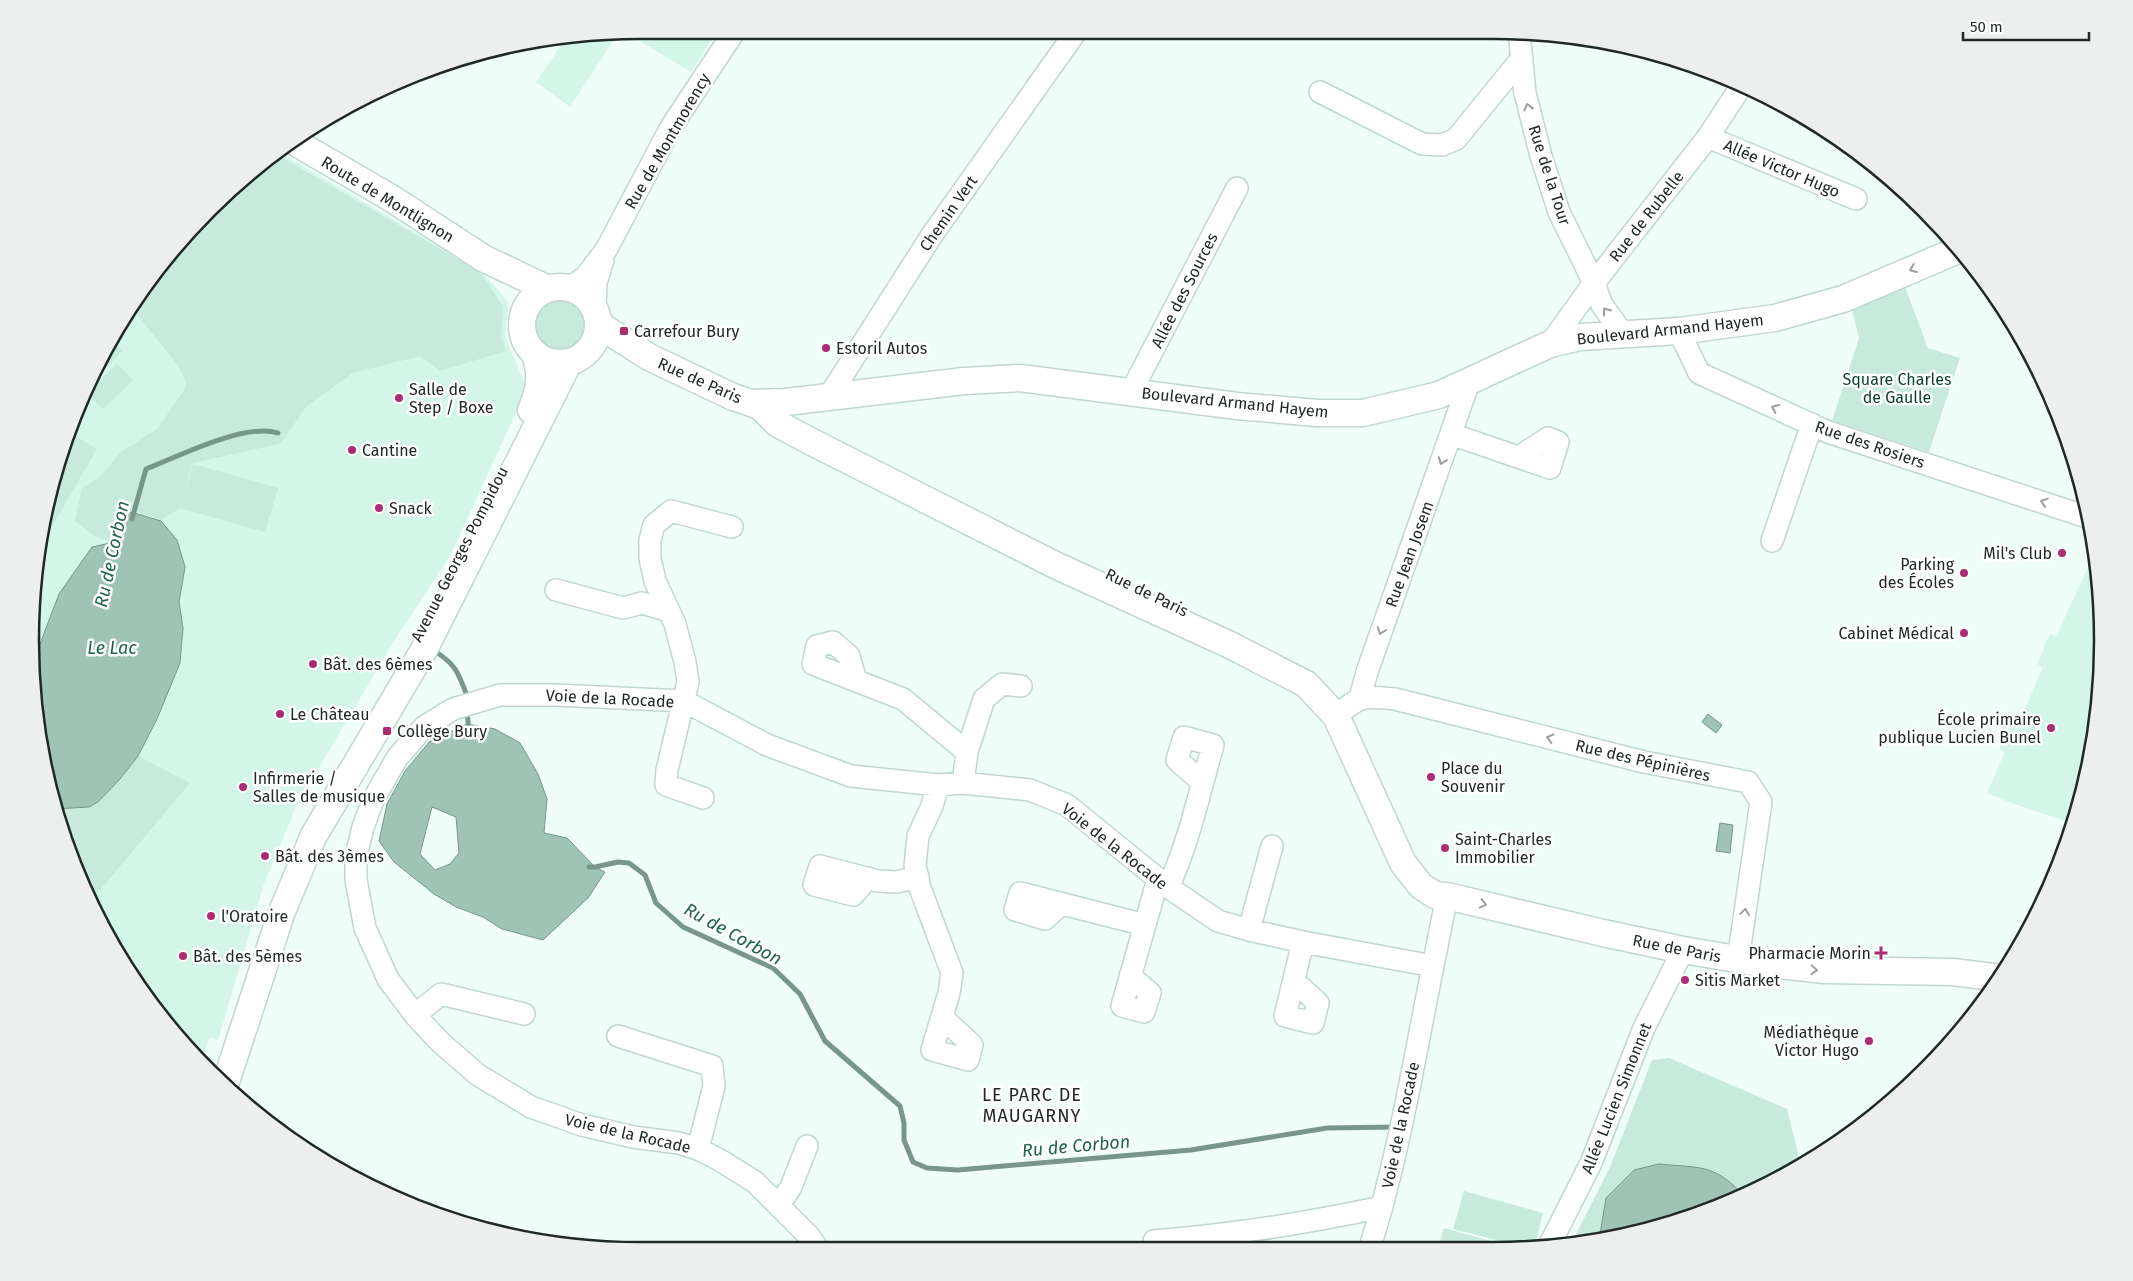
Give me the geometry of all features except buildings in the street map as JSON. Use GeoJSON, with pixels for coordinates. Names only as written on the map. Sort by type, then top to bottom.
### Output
{"type":"FeatureCollection","features":[{"type":"Feature","properties":{"kind":"main road","name":"Route de Montlignon"},"geometry":{"type":"LineString","coordinates":[[299,145],[391,198],[484,258],[557,288]]}},
{"type":"Feature","properties":{"kind":"main road","name":"Boulevard Armand Hayem"},"geometry":{"type":"LineString","coordinates":[[786,402],[992,378],[1020,378],[1055,381],[1237,406],[1317,412],[1363,413],[1414,402],[1470,382],[1550,344],[1580,336],[1678,332],[1775,318],[1843,299],[1952,253]]}},
{"type":"Feature","properties":{"kind":"main road","name":"Route de Montlignon"},"geometry":{"type":"LineString","coordinates":[[484,258],[513,289],[520,302],[523,315]]}},
{"type":"Feature","properties":{"kind":"main road"},"geometry":{"type":"LineString","coordinates":[[228,1078],[288,895],[323,818],[425,648],[577,358],[596,339],[597,315],[590,301],[582,294],[557,288],[532,299],[523,315],[522,326],[528,346],[535,354],[551,362],[577,358]]}},
{"type":"Feature","properties":{"kind":"main road","name":"Rue de Paris"},"geometry":{"type":"LineString","coordinates":[[597,315],[604,328],[648,357],[732,397],[761,407],[778,424],[810,441],[1046,560],[1228,644],[1306,684],[1346,708]]}},
{"type":"Feature","properties":{"kind":"main road","name":"Rue de Paris"},"geometry":{"type":"LineString","coordinates":[[577,358],[616,351],[648,357]]}},
{"type":"Feature","properties":{"kind":"main road","name":"Avenue Georges Pompidou"},"geometry":{"type":"LineString","coordinates":[[218,1069],[297,841],[307,821],[440,598],[537,396],[540,373],[535,354]]}},
{"type":"Feature","properties":{"kind":"main road","name":"Rue de Paris"},"geometry":{"type":"LineString","coordinates":[[751,403],[786,402],[788,414],[800,425],[1293,662],[1325,686],[1346,708],[1403,863],[1421,886],[1434,895],[1447,896],[1683,950],[1738,960],[1803,969],[1933,971],[1992,977]]}},
{"type":"Feature","properties":{"kind":"street","name":"Rue de Montmorency"},"geometry":{"type":"LineString","coordinates":[[557,288],[577,283],[586,276],[606,250],[671,127],[729,39]]}},
{"type":"Feature","properties":{"kind":"street","name":"Chemin Vert"},"geometry":{"type":"LineString","coordinates":[[828,398],[932,235],[1071,39]]}},
{"type":"Feature","properties":{"kind":"street","name":"Rue de la Tour"},"geometry":{"type":"LineString","coordinates":[[1518,40],[1525,93],[1541,156],[1559,212],[1594,283],[1602,305],[1624,335]]}},
{"type":"Feature","properties":{"kind":"street"},"geometry":{"type":"LineString","coordinates":[[1320,92],[1422,144],[1442,145],[1456,139],[1522,58]]}},
{"type":"Feature","properties":{"kind":"street","name":"Rue de Rubelle"},"geometry":{"type":"LineString","coordinates":[[1550,344],[1594,283],[1708,137],[1738,92]]}},
{"type":"Feature","properties":{"kind":"street","name":"Allée Victor Hugo"},"geometry":{"type":"LineString","coordinates":[[1708,137],[1856,200]]}},
{"type":"Feature","properties":{"kind":"street","name":"Allée des Sources"},"geometry":{"type":"LineString","coordinates":[[1131,392],[1237,188]]}},
{"type":"Feature","properties":{"kind":"street","name":"Rue de Montmorency"},"geometry":{"type":"LineString","coordinates":[[597,315],[596,283],[606,250]]}},
{"type":"Feature","properties":{"kind":"street","name":"Rue des Rosiers"},"geometry":{"type":"LineString","coordinates":[[1678,332],[1699,373],[1828,432],[2081,515]]}},
{"type":"Feature","properties":{"kind":"street","name":"Rue Jean Josem"},"geometry":{"type":"LineString","coordinates":[[1346,708],[1367,672],[1470,382]]}},
{"type":"Feature","properties":{"kind":"street"},"geometry":{"type":"LineString","coordinates":[[1772,541],[1812,424]]}},
{"type":"Feature","properties":{"kind":"street"},"geometry":{"type":"LineString","coordinates":[[1451,434],[1519,457]]}},
{"type":"Feature","properties":{"kind":"street"},"geometry":{"type":"LineString","coordinates":[[703,798],[666,785],[667,770],[688,682],[675,624],[655,581],[650,558],[650,540],[654,525],[671,511],[732,527]]}},
{"type":"Feature","properties":{"kind":"street"},"geometry":{"type":"LineString","coordinates":[[556,590],[623,608],[642,603],[669,611]]}},
{"type":"Feature","properties":{"kind":"street"},"geometry":{"type":"LineString","coordinates":[[856,681],[903,700],[967,752]]}},
{"type":"Feature","properties":{"kind":"street"},"geometry":{"type":"LineString","coordinates":[[963,783],[967,752],[984,699],[1002,684],[1022,686]]}},
{"type":"Feature","properties":{"kind":"street","name":"Voie de la Rocade"},"geometry":{"type":"LineString","coordinates":[[813,1242],[779,1204],[755,1182],[698,1149],[679,1143],[633,1137],[582,1125],[531,1107],[478,1075],[440,1042],[388,979],[365,928],[358,894],[356,867],[363,827],[372,800],[397,758],[424,727],[453,709],[500,695],[556,695],[684,701],[767,745],[851,776],[938,785],[963,783],[1030,790],[1068,805],[1163,883],[1218,921],[1304,942],[1433,966],[1399,1138],[1372,1242]]}},
{"type":"Feature","properties":{"kind":"street","name":"Rue des Pépinières"},"geometry":{"type":"LineString","coordinates":[[1346,708],[1369,697],[1395,699],[1644,762],[1748,782],[1761,802],[1738,960]]}},
{"type":"Feature","properties":{"kind":"street"},"geometry":{"type":"LineString","coordinates":[[1130,976],[1145,925],[1163,883],[1176,871],[1202,782]]}},
{"type":"Feature","properties":{"kind":"street"},"geometry":{"type":"LineString","coordinates":[[938,785],[932,806],[918,836],[915,866],[952,973],[949,994],[942,1018]]}},
{"type":"Feature","properties":{"kind":"street"},"geometry":{"type":"LineString","coordinates":[[1249,930],[1272,846]]}},
{"type":"Feature","properties":{"kind":"street"},"geometry":{"type":"LineString","coordinates":[[868,878],[897,882],[918,877]]}},
{"type":"Feature","properties":{"kind":"street"},"geometry":{"type":"LineString","coordinates":[[1433,966],[1447,896]]}},
{"type":"Feature","properties":{"kind":"street"},"geometry":{"type":"LineString","coordinates":[[1061,904],[1145,925]]}},
{"type":"Feature","properties":{"kind":"street"},"geometry":{"type":"LineString","coordinates":[[1294,981],[1304,942]]}},
{"type":"Feature","properties":{"kind":"street","name":"Allée Lucien Simonnet"},"geometry":{"type":"LineString","coordinates":[[1553,1239],[1591,1163],[1644,1028],[1683,950]]}},
{"type":"Feature","properties":{"kind":"street"},"geometry":{"type":"LineString","coordinates":[[415,1014],[441,994],[524,1014]]}},
{"type":"Feature","properties":{"kind":"street"},"geometry":{"type":"LineString","coordinates":[[618,1036],[712,1066],[714,1086],[698,1149]]}},
{"type":"Feature","properties":{"kind":"street"},"geometry":{"type":"LineString","coordinates":[[779,1204],[791,1187],[807,1146]]}},
{"type":"Feature","properties":{"kind":"street"},"geometry":{"type":"LineString","coordinates":[[1154,1241],[1247,1231],[1382,1207]]}},
{"type":"Feature","properties":{"kind":"shaded area"},"geometry":{"type":"Polygon","coordinates":[[[637,39],[712,39],[691,72],[637,39]]]}},
{"type":"Feature","properties":{"kind":"shaded area"},"geometry":{"type":"Polygon","coordinates":[[[614,40],[570,107],[536,82],[562,44],[614,40]]]}},
{"type":"Feature","properties":{"kind":"shaded area"},"geometry":{"type":"Polygon","coordinates":[[[285,155],[481,271],[505,298],[508,305],[505,336],[527,389],[450,556],[394,641],[302,793],[265,881],[218,1040],[210,1037],[204,1054],[163,1007],[119,941],[85,871],[59,796],[50,758],[40,680],[40,601],[50,523],[59,485],[85,410],[119,340],[163,274],[188,244],[244,188],[285,155]]]}},
{"type":"Feature","properties":{"kind":"shaded area","name":"École primaire publique Lucien Bunel"},"geometry":{"type":"Polygon","coordinates":[[[2089,565],[2093,601],[2093,680],[2083,758],[2066,821],[1987,793],[2005,752],[1999,749],[2012,719],[2019,722],[2043,667],[2037,664],[2044,647],[2050,634],[2056,636],[2089,565]]]}},
{"type":"Feature","properties":{"kind":"green space"},"geometry":{"type":"Polygon","coordinates":[[[282,157],[480,272],[503,306],[501,337],[506,351],[440,371],[420,356],[353,373],[307,406],[280,444],[192,463],[182,500],[193,464],[278,488],[265,532],[180,508],[161,520],[131,510],[108,541],[95,536],[75,521],[82,488],[100,477],[121,452],[158,428],[184,390],[186,381],[178,365],[136,313],[163,274],[215,215],[244,188],[282,157]]]}},
{"type":"Feature","properties":{"kind":"green space","name":"Square Charles de Gaulle"},"geometry":{"type":"Polygon","coordinates":[[[1905,287],[1928,348],[1960,358],[1929,452],[1832,421],[1859,338],[1852,310],[1905,287]]]}},
{"type":"Feature","properties":{"kind":"green space"},"geometry":{"type":"Polygon","coordinates":[[[561,300],[571,302],[579,308],[585,316],[587,326],[585,336],[579,344],[571,350],[561,352],[551,350],[543,344],[537,336],[535,326],[537,316],[543,308],[551,302],[561,300]]]}},
{"type":"Feature","properties":{"kind":"green space"},"geometry":{"type":"Polygon","coordinates":[[[117,345],[123,351],[104,369],[117,345]]]}},
{"type":"Feature","properties":{"kind":"green space"},"geometry":{"type":"Polygon","coordinates":[[[117,363],[133,380],[103,409],[91,397],[96,384],[117,363]]]}},
{"type":"Feature","properties":{"kind":"green space"},"geometry":{"type":"Polygon","coordinates":[[[75,436],[97,449],[49,532],[59,485],[75,436]]]}},
{"type":"Feature","properties":{"kind":"green space"},"geometry":{"type":"Polygon","coordinates":[[[138,756],[190,783],[96,895],[63,809],[89,807],[98,802],[138,756]]]}},
{"type":"Feature","properties":{"kind":"green space"},"geometry":{"type":"Polygon","coordinates":[[[1669,1058],[1787,1109],[1799,1158],[1759,1180],[1686,1210],[1648,1222],[1575,1236],[1610,1167],[1652,1060],[1669,1058]]]}},
{"type":"Feature","properties":{"kind":"green space"},"geometry":{"type":"Polygon","coordinates":[[[1464,1191],[1543,1213],[1536,1241],[1503,1242],[1453,1229],[1464,1191]]]}},
{"type":"Feature","properties":{"kind":"green space"},"geometry":{"type":"Polygon","coordinates":[[[1444,1228],[1494,1242],[1492,1242],[1439,1242],[1444,1228]]]}},
{"type":"Feature","properties":{"kind":"water","name":"Le Lac"},"geometry":{"type":"Polygon","coordinates":[[[131,512],[161,521],[177,540],[185,567],[179,602],[183,628],[180,663],[157,719],[138,756],[120,779],[98,802],[89,807],[63,809],[50,758],[44,719],[39,647],[59,594],[92,547],[110,543],[131,512]]]}},
{"type":"Feature","properties":{"kind":"water"},"geometry":{"type":"Polygon","coordinates":[[[1708,714],[1722,725],[1716,733],[1702,722],[1708,714]]]}},
{"type":"Feature","properties":{"kind":"water"},"geometry":{"type":"Polygon","coordinates":[[[467,724],[495,729],[520,743],[538,774],[547,799],[544,833],[567,838],[595,867],[605,872],[588,898],[543,940],[502,929],[483,917],[456,907],[434,894],[394,862],[379,841],[387,804],[405,771],[430,741],[467,724]],[[432,807],[420,854],[435,870],[450,864],[459,853],[456,817],[432,807]]]}},
{"type":"Feature","properties":{"kind":"water"},"geometry":{"type":"Polygon","coordinates":[[[1720,823],[1733,825],[1730,853],[1716,851],[1720,823]]]}},
{"type":"Feature","properties":{"kind":"water"},"geometry":{"type":"Polygon","coordinates":[[[1659,1164],[1695,1167],[1723,1177],[1738,1190],[1686,1210],[1648,1222],[1600,1232],[1606,1198],[1634,1170],[1659,1164]]]}},
{"type":"Feature","properties":{"kind":"waterway","name":"Ru de Corbon"},"geometry":{"type":"LineString","coordinates":[[132,519],[146,469],[230,436],[248,432],[264,431],[278,433]]}},
{"type":"Feature","properties":{"kind":"waterway","name":"Ru de Corbon"},"geometry":{"type":"LineString","coordinates":[[436,652],[455,669],[466,693]]}},
{"type":"Feature","properties":{"kind":"waterway","name":"Ru de Corbon"},"geometry":{"type":"LineString","coordinates":[[467,713],[469,729]]}},
{"type":"Feature","properties":{"kind":"waterway","name":"Ru de Corbon"},"geometry":{"type":"LineString","coordinates":[[589,867],[618,862],[629,863],[645,875],[656,903],[683,927],[773,968],[800,994],[825,1041],[900,1106],[904,1123],[904,1140],[913,1162],[927,1168],[958,1170],[1191,1150],[1327,1128],[1395,1127]]}},
{"type":"Feature","properties":{"kind":"place","name":"Carrefour Bury"},"geometry":{"type":"Point","coordinates":[624,331]}},
{"type":"Feature","properties":{"kind":"place","name":"Estoril Autos"},"geometry":{"type":"Point","coordinates":[826,348]}},
{"type":"Feature","properties":{"kind":"place","name":"Salle de Step / Boxe"},"geometry":{"type":"Point","coordinates":[399,398]}},
{"type":"Feature","properties":{"kind":"place","name":"Cantine"},"geometry":{"type":"Point","coordinates":[352,450]}},
{"type":"Feature","properties":{"kind":"place","name":"Snack"},"geometry":{"type":"Point","coordinates":[379,508]}},
{"type":"Feature","properties":{"kind":"place","name":"Mil's Club"},"geometry":{"type":"Point","coordinates":[2062,553]}},
{"type":"Feature","properties":{"kind":"place","name":"Parking des Écoles"},"geometry":{"type":"Point","coordinates":[1964,573]}},
{"type":"Feature","properties":{"kind":"place","name":"Cabinet Médical"},"geometry":{"type":"Point","coordinates":[1964,633]}},
{"type":"Feature","properties":{"kind":"place","name":"Bât. des 6èmes"},"geometry":{"type":"Point","coordinates":[313,664]}},
{"type":"Feature","properties":{"kind":"place","name":"Le Château"},"geometry":{"type":"Point","coordinates":[280,714]}},
{"type":"Feature","properties":{"kind":"place","name":"École primaire publique Lucien Bunel"},"geometry":{"type":"Point","coordinates":[2051,728]}},
{"type":"Feature","properties":{"kind":"place","name":"Collège Bury"},"geometry":{"type":"Point","coordinates":[387,731]}},
{"type":"Feature","properties":{"kind":"place","name":"Place du Souvenir"},"geometry":{"type":"Point","coordinates":[1431,777]}},
{"type":"Feature","properties":{"kind":"place","name":"Infirmerie / Salles de musique"},"geometry":{"type":"Point","coordinates":[243,787]}},
{"type":"Feature","properties":{"kind":"place","name":"Saint-Charles Immobilier"},"geometry":{"type":"Point","coordinates":[1445,848]}},
{"type":"Feature","properties":{"kind":"place","name":"Bât. des 3èmes"},"geometry":{"type":"Point","coordinates":[265,856]}},
{"type":"Feature","properties":{"kind":"place","name":"l'Oratoire"},"geometry":{"type":"Point","coordinates":[211,916]}},
{"type":"Feature","properties":{"kind":"place","name":"Pharmacie Morin"},"geometry":{"type":"Point","coordinates":[1881,953]}},
{"type":"Feature","properties":{"kind":"place","name":"Bât. des 5èmes"},"geometry":{"type":"Point","coordinates":[183,956]}},
{"type":"Feature","properties":{"kind":"place","name":"Sitis Market"},"geometry":{"type":"Point","coordinates":[1685,980]}},
{"type":"Feature","properties":{"kind":"place","name":"Médiathèque Victor Hugo"},"geometry":{"type":"Point","coordinates":[1869,1041]}},
{"type":"Feature","properties":{"kind":"district","name":"LE PARC DE MAUGARNY"},"geometry":{"type":"Point","coordinates":[1032,1105]}}]}
